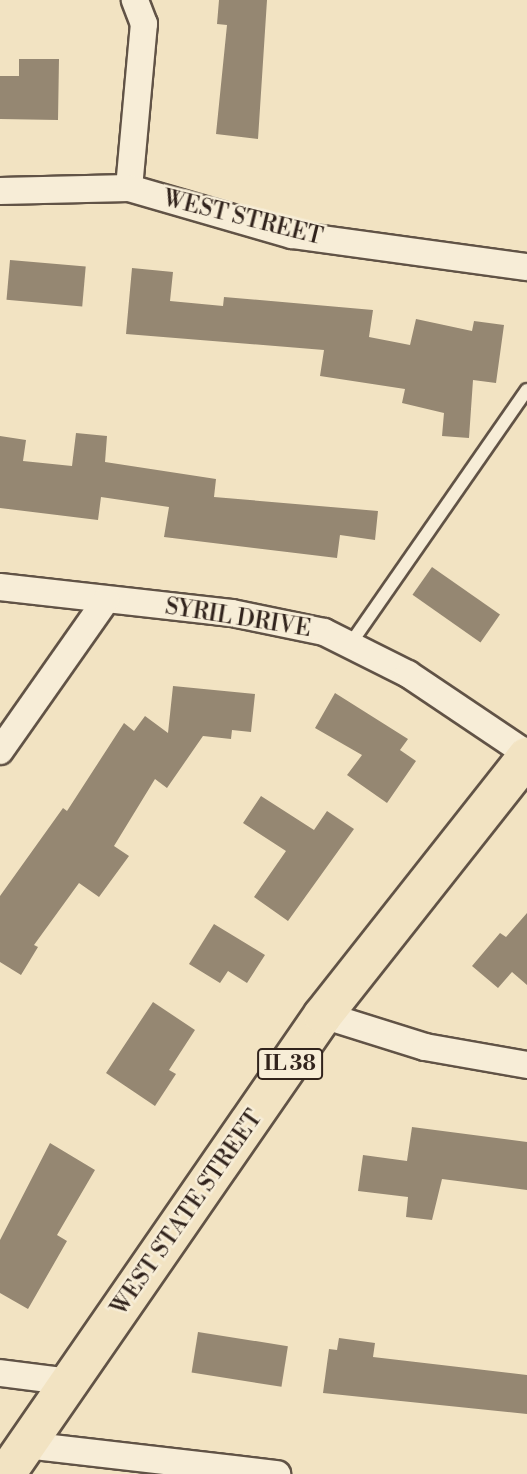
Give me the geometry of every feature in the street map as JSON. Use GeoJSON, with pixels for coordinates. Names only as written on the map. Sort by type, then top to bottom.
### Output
{"type":"FeatureCollection","features":[{"type":"Feature","properties":{"kind":"main road","name":"WEST STATE STREET"},"geometry":{"type":"LineString","coordinates":[[16,1460],[323,1015],[527,755]]}},
{"type":"Feature","properties":{"kind":"street"},"geometry":{"type":"LineString","coordinates":[[129,188],[144,24],[135,0]]}},
{"type":"Feature","properties":{"kind":"street","name":"WEST STREET"},"geometry":{"type":"LineString","coordinates":[[0,191],[129,188],[292,235],[527,267]]}},
{"type":"Feature","properties":{"kind":"street","name":"SYRIL DRIVE"},"geometry":{"type":"LineString","coordinates":[[0,587],[274,619],[351,643],[408,674],[527,755]]}},
{"type":"Feature","properties":{"kind":"street"},"geometry":{"type":"LineString","coordinates":[[0,751],[106,600]]}},
{"type":"Feature","properties":{"kind":"street"},"geometry":{"type":"LineString","coordinates":[[323,1015],[425,1047],[527,1065]]}},
{"type":"Feature","properties":{"kind":"street"},"geometry":{"type":"LineString","coordinates":[[0,1373],[70,1382]]}},
{"type":"Feature","properties":{"kind":"street"},"geometry":{"type":"LineString","coordinates":[[16,1460],[278,1474]]}},
{"type":"Feature","properties":{"kind":"lane"},"geometry":{"type":"LineString","coordinates":[[351,643],[527,390]]}},
{"type":"Feature","properties":{"kind":"building"},"geometry":{"type":"Polygon","coordinates":[[[219,0],[267,0],[258,139],[216,134],[227,25],[217,24],[219,0]]]}},
{"type":"Feature","properties":{"kind":"building"},"geometry":{"type":"Polygon","coordinates":[[[19,59],[59,59],[58,120],[0,119],[0,76],[19,76],[19,59]]]}},
{"type":"Feature","properties":{"kind":"building"},"geometry":{"type":"Polygon","coordinates":[[[10,260],[86,267],[82,306],[7,300],[10,260]]]}},
{"type":"Feature","properties":{"kind":"building"},"geometry":{"type":"Polygon","coordinates":[[[132,268],[173,272],[170,301],[223,306],[224,297],[373,310],[369,337],[410,345],[416,319],[472,331],[474,321],[504,325],[496,383],[473,380],[469,438],[442,436],[444,413],[402,403],[405,389],[320,376],[324,350],[126,334],[132,268]]]}},
{"type":"Feature","properties":{"kind":"building"},"geometry":{"type":"Polygon","coordinates":[[[76,433],[107,436],[105,462],[216,479],[214,497],[378,511],[375,540],[340,535],[337,558],[164,537],[169,507],[101,497],[98,520],[0,508],[0,436],[26,440],[23,461],[72,466],[76,433]]]}},
{"type":"Feature","properties":{"kind":"building"},"geometry":{"type":"Polygon","coordinates":[[[432,567],[500,615],[480,642],[412,595],[432,567]]]}},
{"type":"Feature","properties":{"kind":"building"},"geometry":{"type":"Polygon","coordinates":[[[173,686],[255,694],[251,732],[232,730],[231,739],[203,736],[167,788],[155,779],[114,846],[129,856],[99,897],[79,883],[34,945],[38,947],[21,975],[0,962],[0,896],[63,808],[67,811],[124,723],[134,731],[145,716],[168,733],[173,686]]]}},
{"type":"Feature","properties":{"kind":"building"},"geometry":{"type":"Polygon","coordinates":[[[335,693],[408,739],[400,750],[416,761],[387,803],[347,775],[362,755],[315,728],[335,693]]]}},
{"type":"Feature","properties":{"kind":"building"},"geometry":{"type":"Polygon","coordinates":[[[261,796],[314,830],[327,811],[354,829],[288,921],[254,897],[286,851],[243,823],[261,796]]]}},
{"type":"Feature","properties":{"kind":"building"},"geometry":{"type":"Polygon","coordinates":[[[527,913],[527,985],[512,972],[498,988],[472,966],[500,933],[506,937],[527,913]]]}},
{"type":"Feature","properties":{"kind":"building"},"geometry":{"type":"Polygon","coordinates":[[[214,924],[265,955],[247,983],[228,971],[220,983],[189,964],[214,924]]]}},
{"type":"Feature","properties":{"kind":"building"},"geometry":{"type":"Polygon","coordinates":[[[153,1002],[195,1030],[169,1070],[176,1074],[155,1106],[106,1073],[153,1002]]]}},
{"type":"Feature","properties":{"kind":"building"},"geometry":{"type":"Polygon","coordinates":[[[412,1127],[527,1142],[527,1190],[442,1179],[432,1220],[406,1217],[408,1197],[358,1191],[363,1155],[407,1161],[412,1127]]]}},
{"type":"Feature","properties":{"kind":"building"},"geometry":{"type":"Polygon","coordinates":[[[50,1143],[95,1170],[57,1235],[67,1241],[28,1309],[0,1293],[0,1240],[50,1143]]]}},
{"type":"Feature","properties":{"kind":"building"},"geometry":{"type":"Polygon","coordinates":[[[198,1332],[288,1346],[281,1387],[192,1372],[198,1332]]]}},
{"type":"Feature","properties":{"kind":"building"},"geometry":{"type":"Polygon","coordinates":[[[339,1338],[375,1343],[373,1357],[527,1375],[527,1414],[323,1393],[329,1349],[337,1350],[339,1338]]]}}]}
